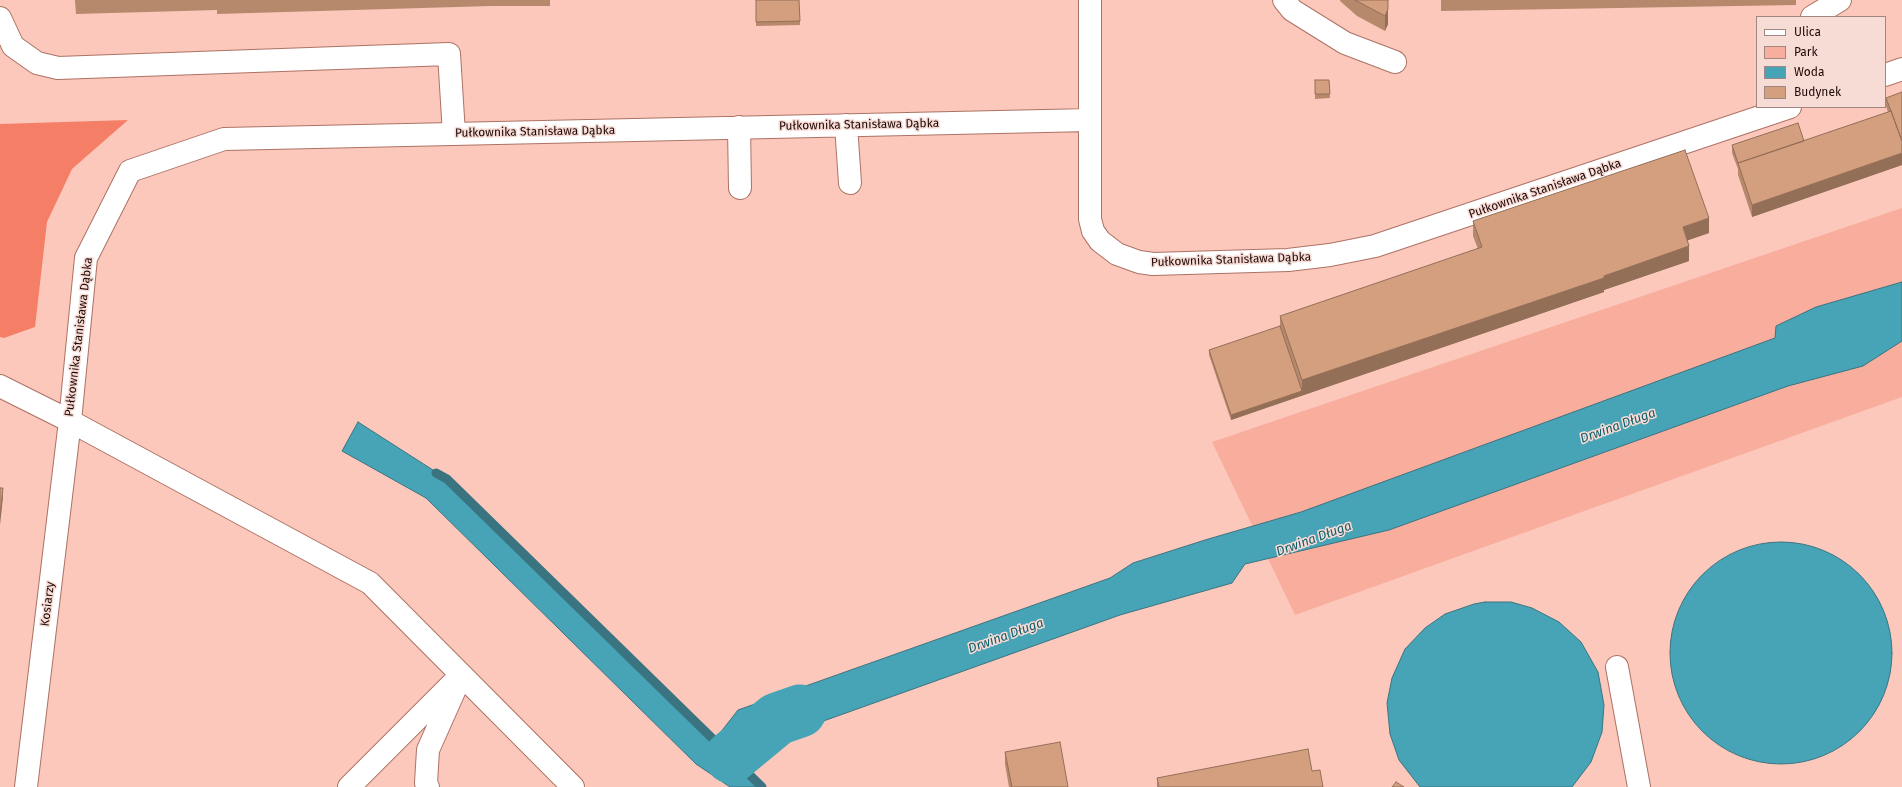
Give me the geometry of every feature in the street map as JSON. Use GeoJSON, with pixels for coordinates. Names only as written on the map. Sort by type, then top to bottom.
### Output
{"type":"FeatureCollection","features":[{"type":"Feature","properties":{"kind":"street"},"geometry":{"type":"LineString","coordinates":[[1090,0],[1090,120]]}},
{"type":"Feature","properties":{"kind":"street"},"geometry":{"type":"LineString","coordinates":[[1284,0],[1292,10],[1345,43],[1395,62]]}},
{"type":"Feature","properties":{"kind":"street"},"geometry":{"type":"LineString","coordinates":[[1814,16],[1840,0]]}},
{"type":"Feature","properties":{"kind":"street"},"geometry":{"type":"LineString","coordinates":[[0,18],[14,46],[37,62],[58,68],[449,54],[454,134]]}},
{"type":"Feature","properties":{"kind":"street"},"geometry":{"type":"LineString","coordinates":[[1886,75],[1902,69]]}},
{"type":"Feature","properties":{"kind":"street","name":"Pułkownika Stanisława Dąbka"},"geometry":{"type":"LineString","coordinates":[[0,386],[70,422],[86,258],[130,171],[224,139],[1090,120],[1089,205],[1093,231],[1100,241],[1117,254],[1139,262],[1153,264],[1288,260],[1330,255],[1374,246],[1787,108]]}},
{"type":"Feature","properties":{"kind":"street"},"geometry":{"type":"LineString","coordinates":[[846,125],[850,183]]}},
{"type":"Feature","properties":{"kind":"street"},"geometry":{"type":"LineString","coordinates":[[739,127],[740,188]]}},
{"type":"Feature","properties":{"kind":"street"},"geometry":{"type":"LineString","coordinates":[[70,422],[370,583],[573,787]]}},
{"type":"Feature","properties":{"kind":"street","name":"Kosiarzy"},"geometry":{"type":"LineString","coordinates":[[26,787],[70,422]]}},
{"type":"Feature","properties":{"kind":"street"},"geometry":{"type":"LineString","coordinates":[[1617,667],[1639,787]]}},
{"type":"Feature","properties":{"kind":"street"},"geometry":{"type":"LineString","coordinates":[[426,786],[428,750],[461,675]]}},
{"type":"Feature","properties":{"kind":"street"},"geometry":{"type":"LineString","coordinates":[[350,787],[461,675]]}},
{"type":"Feature","properties":{"kind":"green space"},"geometry":{"type":"Polygon","coordinates":[[[1902,208],[1902,397],[1295,615],[1212,442],[1902,208]]]}},
{"type":"Feature","properties":{"kind":"shaded area"},"geometry":{"type":"Polygon","coordinates":[[[128,120],[72,169],[47,222],[35,327],[4,338],[0,337],[0,124],[128,120]]]}},
{"type":"Feature","properties":{"kind":"water"},"geometry":{"type":"Polygon","coordinates":[[[1902,282],[1902,341],[1863,366],[1788,386],[1389,530],[1245,564],[1232,583],[1120,615],[762,743],[738,749],[720,733],[738,710],[1110,578],[1133,563],[1301,512],[1775,338],[1776,326],[1816,307],[1902,282]]]}},
{"type":"Feature","properties":{"kind":"water"},"geometry":{"type":"Polygon","coordinates":[[[358,422],[447,479],[762,787],[730,787],[696,764],[426,498],[342,451],[358,422]]]}},
{"type":"Feature","properties":{"kind":"water"},"geometry":{"type":"Polygon","coordinates":[[[1770,542],[1792,542],[1824,550],[1852,567],[1860,574],[1873,591],[1884,610],[1890,631],[1892,653],[1890,675],[1884,696],[1867,724],[1860,732],[1843,745],[1824,756],[1792,764],[1770,764],[1738,756],[1710,739],[1695,724],[1678,696],[1670,664],[1670,642],[1678,610],[1695,582],[1710,567],[1738,550],[1770,542]]]}},
{"type":"Feature","properties":{"kind":"water"},"geometry":{"type":"Polygon","coordinates":[[[1485,602],[1511,602],[1532,608],[1559,622],[1581,642],[1598,672],[1604,705],[1602,732],[1591,762],[1572,787],[1420,787],[1399,760],[1390,734],[1387,703],[1392,678],[1405,649],[1425,628],[1445,614],[1474,604],[1485,602]]]}},
{"type":"Feature","properties":{"kind":"building"},"geometry":{"type":"Polygon","coordinates":[[[756,0],[799,0],[800,21],[756,22],[756,0]]]}},
{"type":"Feature","properties":{"kind":"building"},"geometry":{"type":"Polygon","coordinates":[[[1355,0],[1388,0],[1388,9],[1385,16],[1355,0]]]}},
{"type":"Feature","properties":{"kind":"building"},"geometry":{"type":"Polygon","coordinates":[[[1315,80],[1329,80],[1330,94],[1315,94],[1315,80]]]}},
{"type":"Feature","properties":{"kind":"building"},"geometry":{"type":"Polygon","coordinates":[[[1902,92],[1902,141],[1886,98],[1902,92]]]}},
{"type":"Feature","properties":{"kind":"building"},"geometry":{"type":"Polygon","coordinates":[[[1891,111],[1902,141],[1902,153],[1752,205],[1738,163],[1891,111]]]}},
{"type":"Feature","properties":{"kind":"building"},"geometry":{"type":"Polygon","coordinates":[[[1798,123],[1804,141],[1738,163],[1732,145],[1798,123]]]}},
{"type":"Feature","properties":{"kind":"building"},"geometry":{"type":"Polygon","coordinates":[[[1685,150],[1709,218],[1683,227],[1689,246],[1604,276],[1604,278],[1302,380],[1280,316],[1482,247],[1473,221],[1685,150]]]}},
{"type":"Feature","properties":{"kind":"building"},"geometry":{"type":"Polygon","coordinates":[[[1280,326],[1302,391],[1231,415],[1209,350],[1280,326]]]}},
{"type":"Feature","properties":{"kind":"building"},"geometry":{"type":"Polygon","coordinates":[[[0,488],[3,488],[0,517],[0,488]]]}},
{"type":"Feature","properties":{"kind":"building"},"geometry":{"type":"Polygon","coordinates":[[[1060,742],[1068,787],[1012,787],[1005,752],[1060,742]]]}},
{"type":"Feature","properties":{"kind":"building"},"geometry":{"type":"Polygon","coordinates":[[[1308,749],[1312,771],[1320,770],[1323,787],[1159,787],[1157,778],[1308,749]]]}},
{"type":"Feature","properties":{"kind":"building"},"geometry":{"type":"Polygon","coordinates":[[[1396,782],[1404,787],[1392,787],[1396,782]]]}},
{"type":"Feature","properties":{"kind":"waterway"},"geometry":{"type":"LineString","coordinates":[[436,473],[447,479],[762,787]]}},
{"type":"Feature","properties":{"kind":"waterway","name":"Drwina Długa"},"geometry":{"type":"LineString","coordinates":[[731,757],[777,719],[800,711]]}}]}
